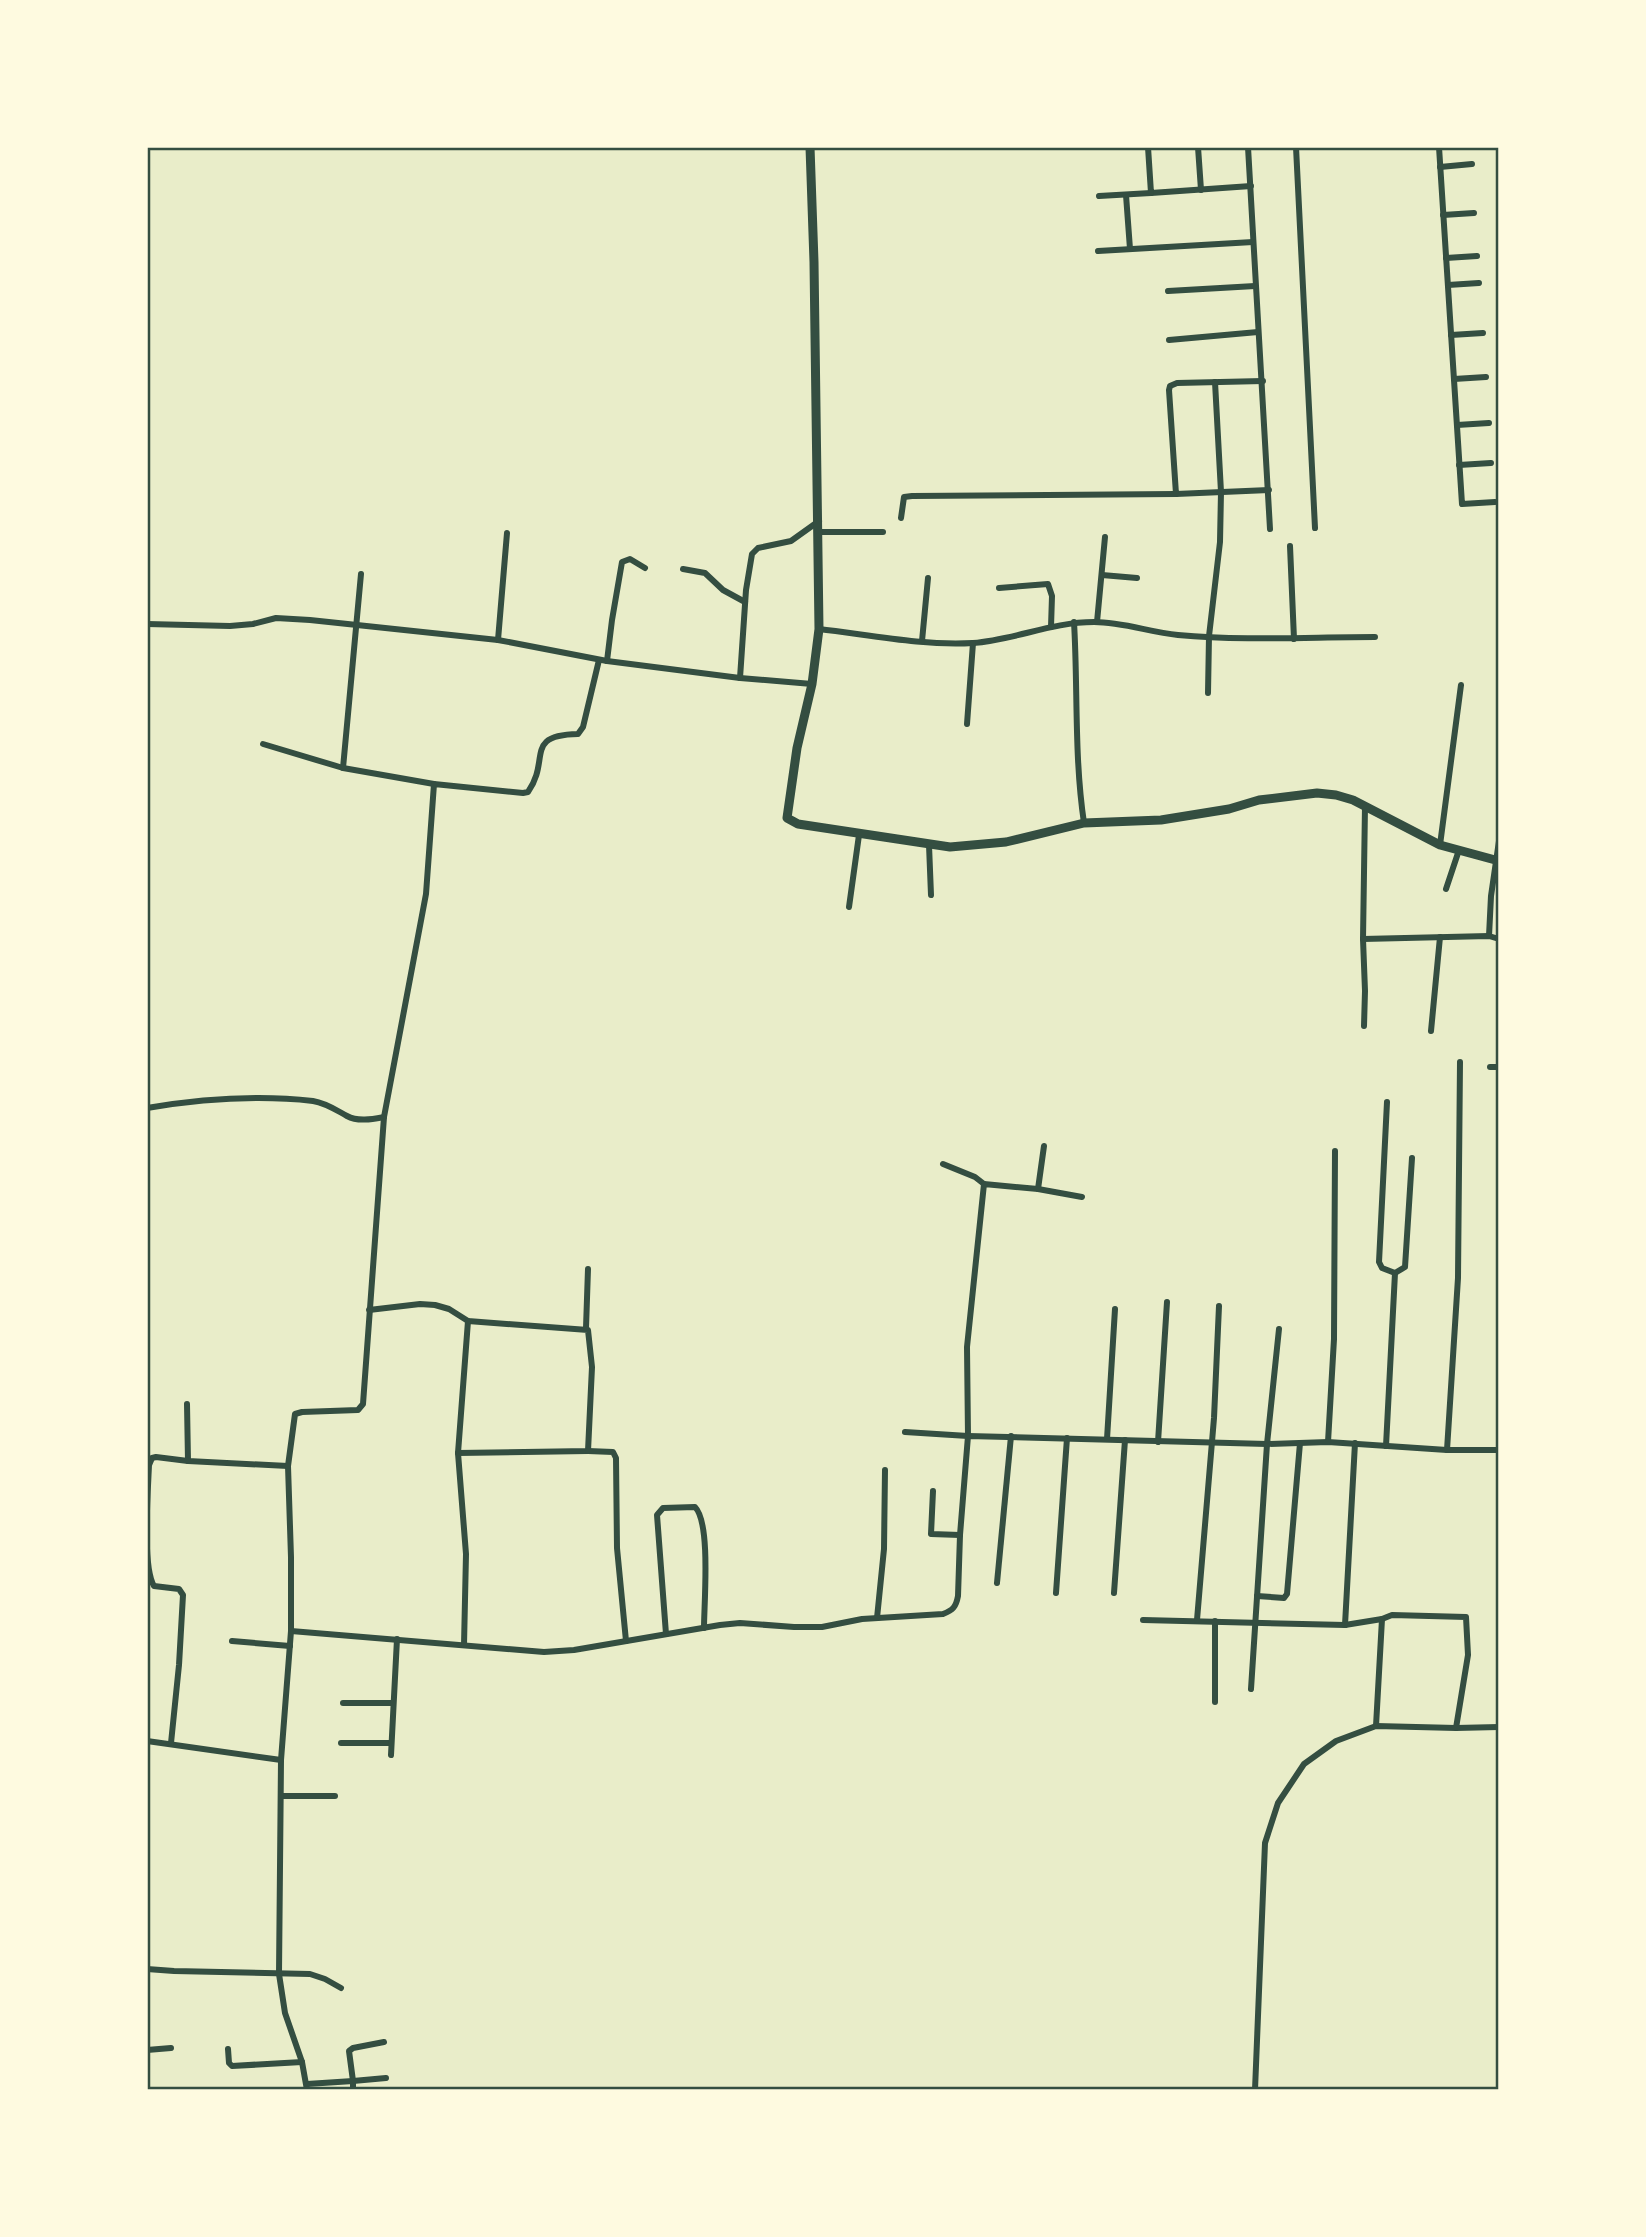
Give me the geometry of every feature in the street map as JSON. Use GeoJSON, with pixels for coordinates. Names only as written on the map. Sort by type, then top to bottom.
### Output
{"type":"FeatureCollection","features":[{"type":"Feature","properties":{"kind":"main road"},"geometry":{"type":"LineString","coordinates":[[810,147],[820,532],[819,629],[807,684],[787,818],[798,824],[859,835],[950,847],[994,843],[1084,823],[1161,820],[1229,809],[1259,800],[1294,795],[1336,794],[1440,845],[1498,861]]}},
{"type":"Feature","properties":{"kind":"street"},"geometry":{"type":"LineString","coordinates":[[1148,147],[1151,193]]}},
{"type":"Feature","properties":{"kind":"street"},"geometry":{"type":"LineString","coordinates":[[1198,147],[1201,190]]}},
{"type":"Feature","properties":{"kind":"street"},"geometry":{"type":"LineString","coordinates":[[1248,147],[1270,529]]}},
{"type":"Feature","properties":{"kind":"street"},"geometry":{"type":"LineString","coordinates":[[1296,147],[1315,528]]}},
{"type":"Feature","properties":{"kind":"street"},"geometry":{"type":"LineString","coordinates":[[1438,147],[1462,504],[1494,502]]}},
{"type":"Feature","properties":{"kind":"street"},"geometry":{"type":"LineString","coordinates":[[1440,167],[1472,164]]}},
{"type":"Feature","properties":{"kind":"street"},"geometry":{"type":"LineString","coordinates":[[1099,196],[1251,186]]}},
{"type":"Feature","properties":{"kind":"street"},"geometry":{"type":"LineString","coordinates":[[1126,195],[1130,249]]}},
{"type":"Feature","properties":{"kind":"street"},"geometry":{"type":"LineString","coordinates":[[1443,215],[1474,213]]}},
{"type":"Feature","properties":{"kind":"street"},"geometry":{"type":"LineString","coordinates":[[1098,251],[1253,242]]}},
{"type":"Feature","properties":{"kind":"street"},"geometry":{"type":"LineString","coordinates":[[1446,258],[1477,256]]}},
{"type":"Feature","properties":{"kind":"street"},"geometry":{"type":"LineString","coordinates":[[1447,285],[1479,283]]}},
{"type":"Feature","properties":{"kind":"street"},"geometry":{"type":"LineString","coordinates":[[1168,291],[1255,286]]}},
{"type":"Feature","properties":{"kind":"street"},"geometry":{"type":"LineString","coordinates":[[1169,340],[1258,332]]}},
{"type":"Feature","properties":{"kind":"street"},"geometry":{"type":"LineString","coordinates":[[1451,335],[1483,333]]}},
{"type":"Feature","properties":{"kind":"street"},"geometry":{"type":"LineString","coordinates":[[1454,379],[1486,377]]}},
{"type":"Feature","properties":{"kind":"street"},"geometry":{"type":"LineString","coordinates":[[1208,692],[1209,636],[1220,542],[1221,492],[1215,382]]}},
{"type":"Feature","properties":{"kind":"street"},"geometry":{"type":"LineString","coordinates":[[1175,494],[1170,386],[1177,383],[1263,382]]}},
{"type":"Feature","properties":{"kind":"street"},"geometry":{"type":"LineString","coordinates":[[1457,425],[1489,423]]}},
{"type":"Feature","properties":{"kind":"street"},"geometry":{"type":"LineString","coordinates":[[1459,466],[1491,463]]}},
{"type":"Feature","properties":{"kind":"street"},"geometry":{"type":"LineString","coordinates":[[901,518],[904,497],[912,496],[1269,491]]}},
{"type":"Feature","properties":{"kind":"street"},"geometry":{"type":"LineString","coordinates":[[740,678],[745,602],[752,554],[758,548],[791,541],[819,521]]}},
{"type":"Feature","properties":{"kind":"street"},"geometry":{"type":"LineString","coordinates":[[820,532],[883,532]]}},
{"type":"Feature","properties":{"kind":"street"},"geometry":{"type":"LineString","coordinates":[[498,640],[507,533]]}},
{"type":"Feature","properties":{"kind":"street"},"geometry":{"type":"LineString","coordinates":[[1097,622],[1105,537]]}},
{"type":"Feature","properties":{"kind":"street"},"geometry":{"type":"LineString","coordinates":[[1290,546],[1294,639]]}},
{"type":"Feature","properties":{"kind":"street"},"geometry":{"type":"LineString","coordinates":[[607,661],[622,562],[630,559],[645,568]]}},
{"type":"Feature","properties":{"kind":"street"},"geometry":{"type":"LineString","coordinates":[[683,569],[705,573],[723,590],[745,602]]}},
{"type":"Feature","properties":{"kind":"street"},"geometry":{"type":"LineString","coordinates":[[343,768],[361,574]]}},
{"type":"Feature","properties":{"kind":"street"},"geometry":{"type":"LineString","coordinates":[[1102,575],[1137,578]]}},
{"type":"Feature","properties":{"kind":"street"},"geometry":{"type":"LineString","coordinates":[[922,641],[928,578]]}},
{"type":"Feature","properties":{"kind":"street"},"geometry":{"type":"LineString","coordinates":[[999,588],[1048,584],[1052,596],[1051,627]]}},
{"type":"Feature","properties":{"kind":"street"},"geometry":{"type":"LineString","coordinates":[[147,625],[230,626],[276,618],[357,625],[498,640],[599,660],[807,684]]}},
{"type":"Feature","properties":{"kind":"street"},"geometry":{"type":"LineString","coordinates":[[819,629],[922,641],[973,643],[1006,639],[1074,622],[1134,625],[1177,635],[1294,639],[1375,636]]}},
{"type":"Feature","properties":{"kind":"street"},"geometry":{"type":"LineString","coordinates":[[1074,622],[1074,702],[1084,823]]}},
{"type":"Feature","properties":{"kind":"street"},"geometry":{"type":"LineString","coordinates":[[967,724],[973,643]]}},
{"type":"Feature","properties":{"kind":"street"},"geometry":{"type":"LineString","coordinates":[[263,744],[343,768],[434,785],[528,792],[544,742],[552,736],[578,734],[583,727],[599,660]]}},
{"type":"Feature","properties":{"kind":"street"},"geometry":{"type":"LineString","coordinates":[[1440,845],[1461,685]]}},
{"type":"Feature","properties":{"kind":"street"},"geometry":{"type":"LineString","coordinates":[[386,2078],[307,2087],[302,2062],[285,2013],[279,1974],[281,1760],[291,1631],[288,1466],[295,1415],[302,1412],[358,1410],[363,1404],[384,1118],[426,894],[434,785]]}},
{"type":"Feature","properties":{"kind":"street"},"geometry":{"type":"LineString","coordinates":[[1364,1026],[1365,806]]}},
{"type":"Feature","properties":{"kind":"street"},"geometry":{"type":"LineString","coordinates":[[849,907],[859,835]]}},
{"type":"Feature","properties":{"kind":"street"},"geometry":{"type":"LineString","coordinates":[[1489,936],[1491,896],[1499,841]]}},
{"type":"Feature","properties":{"kind":"street"},"geometry":{"type":"LineString","coordinates":[[929,845],[930,895]]}},
{"type":"Feature","properties":{"kind":"street"},"geometry":{"type":"LineString","coordinates":[[1446,889],[1459,850]]}},
{"type":"Feature","properties":{"kind":"street"},"geometry":{"type":"LineString","coordinates":[[1363,939],[1489,936],[1499,939]]}},
{"type":"Feature","properties":{"kind":"street"},"geometry":{"type":"LineString","coordinates":[[1431,1031],[1440,937]]}},
{"type":"Feature","properties":{"kind":"street"},"geometry":{"type":"LineString","coordinates":[[1447,1450],[1458,1278],[1460,1062]]}},
{"type":"Feature","properties":{"kind":"street"},"geometry":{"type":"LineString","coordinates":[[1490,1067],[1499,1067]]}},
{"type":"Feature","properties":{"kind":"street"},"geometry":{"type":"LineString","coordinates":[[147,1108],[198,1101],[278,1098],[320,1102],[348,1117],[384,1118]]}},
{"type":"Feature","properties":{"kind":"street"},"geometry":{"type":"LineString","coordinates":[[1387,1102],[1379,1262],[1382,1268],[1395,1273]]}},
{"type":"Feature","properties":{"kind":"street"},"geometry":{"type":"LineString","coordinates":[[1038,1189],[1044,1146]]}},
{"type":"Feature","properties":{"kind":"street"},"geometry":{"type":"LineString","coordinates":[[1328,1442],[1334,1339],[1335,1151]]}},
{"type":"Feature","properties":{"kind":"street"},"geometry":{"type":"LineString","coordinates":[[1395,1273],[1405,1267],[1412,1158]]}},
{"type":"Feature","properties":{"kind":"street"},"geometry":{"type":"LineString","coordinates":[[943,1164],[975,1177],[984,1184],[1038,1189],[1082,1197]]}},
{"type":"Feature","properties":{"kind":"street"},"geometry":{"type":"LineString","coordinates":[[291,1631],[544,1652],[574,1650],[740,1623],[822,1627],[877,1618],[943,1614],[952,1611],[958,1596],[968,1436],[967,1347],[984,1184]]}},
{"type":"Feature","properties":{"kind":"street"},"geometry":{"type":"LineString","coordinates":[[588,1269],[586,1328],[589,1333],[592,1367],[588,1451]]}},
{"type":"Feature","properties":{"kind":"street"},"geometry":{"type":"LineString","coordinates":[[1386,1447],[1395,1273]]}},
{"type":"Feature","properties":{"kind":"street"},"geometry":{"type":"LineString","coordinates":[[1158,1441],[1167,1302]]}},
{"type":"Feature","properties":{"kind":"street"},"geometry":{"type":"LineString","coordinates":[[369,1310],[420,1304],[435,1305],[449,1308],[468,1321],[526,1327],[586,1328]]}},
{"type":"Feature","properties":{"kind":"street"},"geometry":{"type":"LineString","coordinates":[[1197,1620],[1212,1442],[1219,1306]]}},
{"type":"Feature","properties":{"kind":"street"},"geometry":{"type":"LineString","coordinates":[[1107,1439],[1115,1309]]}},
{"type":"Feature","properties":{"kind":"street"},"geometry":{"type":"LineString","coordinates":[[464,1645],[466,1554],[458,1453],[468,1321]]}},
{"type":"Feature","properties":{"kind":"street"},"geometry":{"type":"LineString","coordinates":[[1251,1689],[1267,1444],[1279,1329]]}},
{"type":"Feature","properties":{"kind":"street"},"geometry":{"type":"LineString","coordinates":[[187,1404],[188,1461]]}},
{"type":"Feature","properties":{"kind":"street"},"geometry":{"type":"LineString","coordinates":[[905,1432],[1267,1444],[1328,1442],[1447,1450],[1499,1450]]}},
{"type":"Feature","properties":{"kind":"street"},"geometry":{"type":"LineString","coordinates":[[997,1583],[1011,1436]]}},
{"type":"Feature","properties":{"kind":"street"},"geometry":{"type":"LineString","coordinates":[[1056,1593],[1067,1438]]}},
{"type":"Feature","properties":{"kind":"street"},"geometry":{"type":"LineString","coordinates":[[1114,1593],[1125,1440]]}},
{"type":"Feature","properties":{"kind":"street"},"geometry":{"type":"LineString","coordinates":[[1257,1596],[1284,1598],[1287,1594],[1300,1443]]}},
{"type":"Feature","properties":{"kind":"street"},"geometry":{"type":"LineString","coordinates":[[1345,1625],[1355,1443]]}},
{"type":"Feature","properties":{"kind":"street"},"geometry":{"type":"LineString","coordinates":[[458,1453],[613,1452],[616,1458],[617,1548],[626,1642]]}},
{"type":"Feature","properties":{"kind":"street"},"geometry":{"type":"LineString","coordinates":[[171,1743],[183,1595],[179,1589],[154,1586],[152,1582],[148,1561],[149,1465],[152,1458],[156,1457],[288,1466]]}},
{"type":"Feature","properties":{"kind":"street"},"geometry":{"type":"LineString","coordinates":[[877,1618],[884,1549],[885,1470]]}},
{"type":"Feature","properties":{"kind":"street"},"geometry":{"type":"LineString","coordinates":[[933,1491],[931,1534],[960,1535]]}},
{"type":"Feature","properties":{"kind":"street"},"geometry":{"type":"LineString","coordinates":[[666,1634],[657,1515],[663,1508],[695,1507],[701,1512],[705,1541],[704,1628]]}},
{"type":"Feature","properties":{"kind":"street"},"geometry":{"type":"LineString","coordinates":[[1143,1620],[1345,1625],[1392,1615],[1464,1617],[1467,1619],[1468,1655],[1456,1728]]}},
{"type":"Feature","properties":{"kind":"street"},"geometry":{"type":"LineString","coordinates":[[1376,1726],[1382,1619]]}},
{"type":"Feature","properties":{"kind":"street"},"geometry":{"type":"LineString","coordinates":[[1215,1621],[1215,1702]]}},
{"type":"Feature","properties":{"kind":"street"},"geometry":{"type":"LineString","coordinates":[[391,1755],[397,1639]]}},
{"type":"Feature","properties":{"kind":"street"},"geometry":{"type":"LineString","coordinates":[[232,1642],[290,1646]]}},
{"type":"Feature","properties":{"kind":"street"},"geometry":{"type":"LineString","coordinates":[[343,1703],[393,1703]]}},
{"type":"Feature","properties":{"kind":"street"},"geometry":{"type":"LineString","coordinates":[[1255,2090],[1265,1843],[1278,1803],[1304,1764],[1336,1741],[1376,1726],[1499,1727]]}},
{"type":"Feature","properties":{"kind":"street"},"geometry":{"type":"LineString","coordinates":[[147,1741],[281,1760]]}},
{"type":"Feature","properties":{"kind":"street"},"geometry":{"type":"LineString","coordinates":[[341,1743],[391,1743]]}},
{"type":"Feature","properties":{"kind":"street"},"geometry":{"type":"LineString","coordinates":[[282,1796],[335,1796]]}},
{"type":"Feature","properties":{"kind":"street"},"geometry":{"type":"LineString","coordinates":[[147,1969],[310,1974],[341,1988]]}},
{"type":"Feature","properties":{"kind":"street"},"geometry":{"type":"LineString","coordinates":[[353,2090],[351,2049],[384,2042]]}},
{"type":"Feature","properties":{"kind":"street"},"geometry":{"type":"LineString","coordinates":[[147,2050],[171,2048]]}},
{"type":"Feature","properties":{"kind":"street"},"geometry":{"type":"LineString","coordinates":[[228,2049],[229,2063],[232,2066],[302,2062]]}}]}
